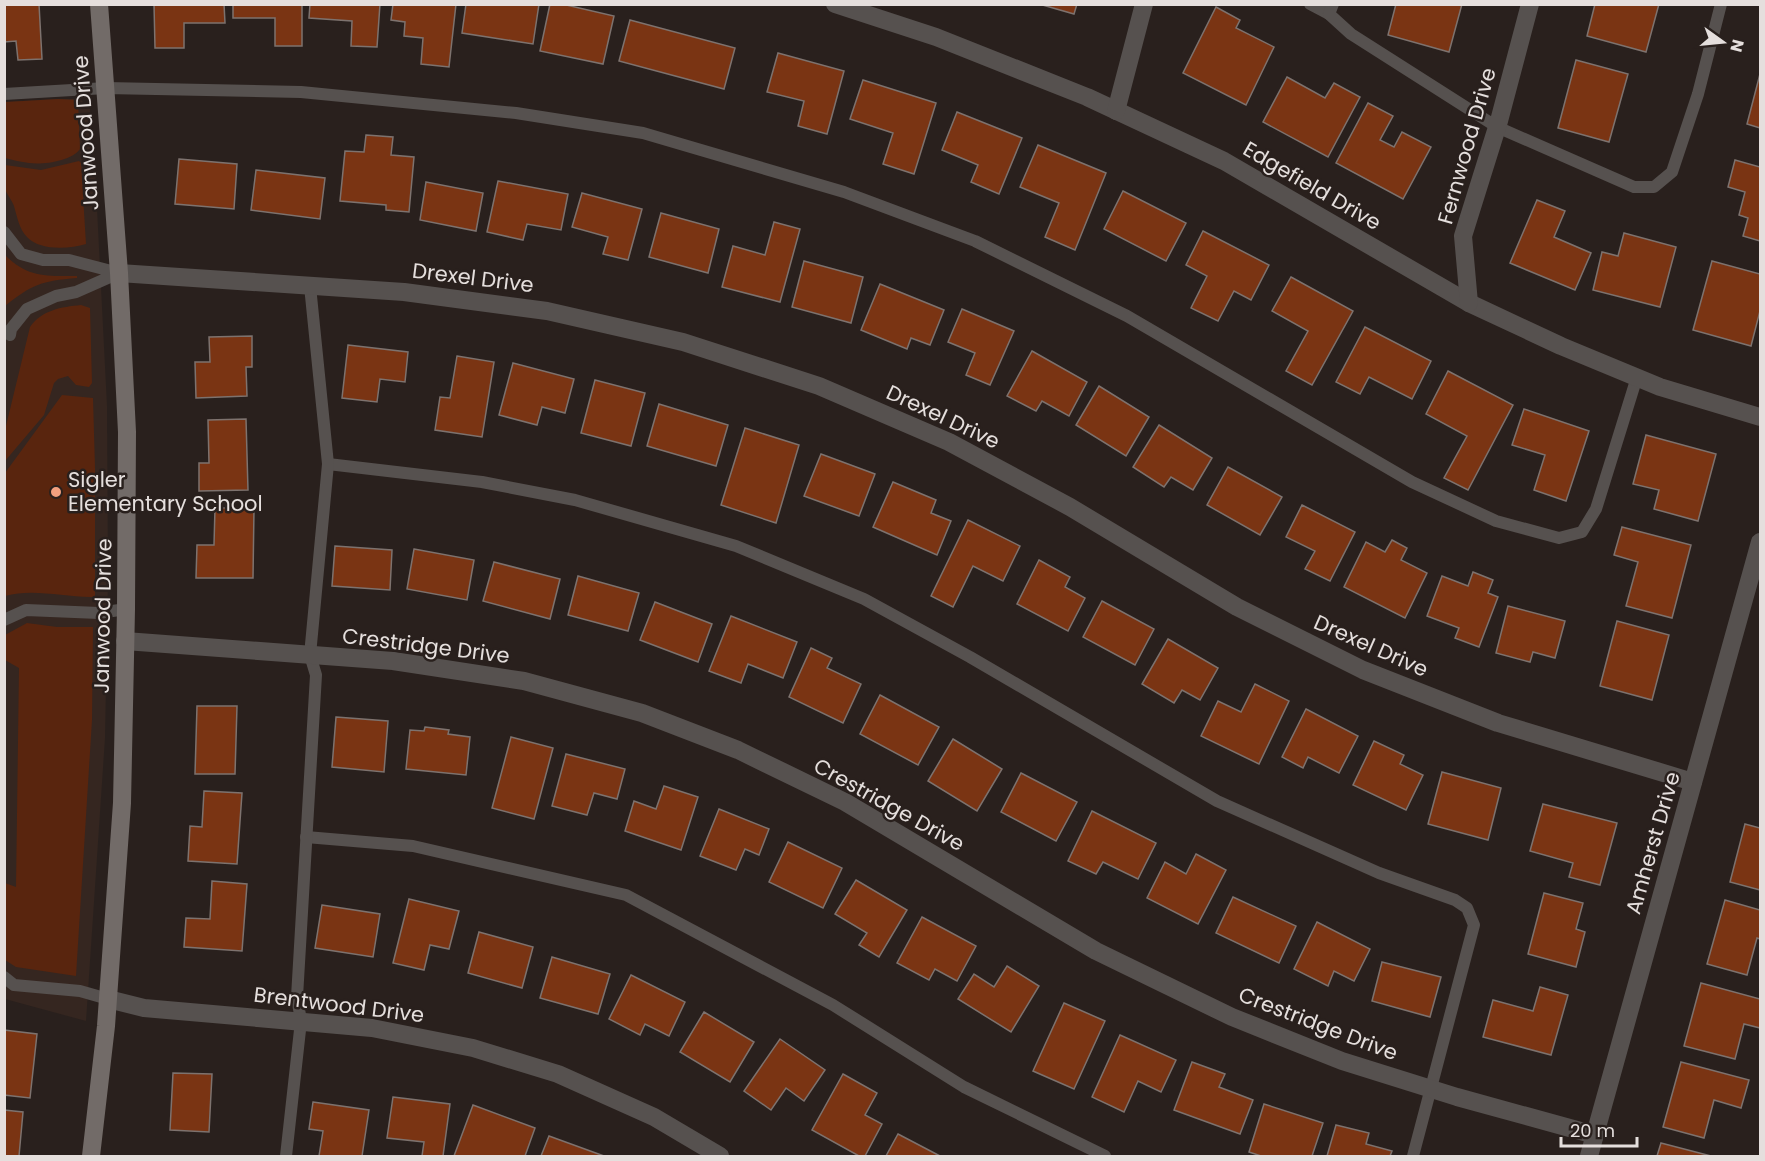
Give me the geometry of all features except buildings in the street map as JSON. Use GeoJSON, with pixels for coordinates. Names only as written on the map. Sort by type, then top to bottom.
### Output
{"type":"FeatureCollection","features":[{"type":"Feature","properties":{"kind":"street","name":"Janwood Drive"},"geometry":{"type":"LineString","coordinates":[[92,1156],[108,999],[122,803],[126,609],[127,432],[119,273],[99,4]]}},
{"type":"Feature","properties":{"kind":"street","name":"Edgefield Drive"},"geometry":{"type":"LineString","coordinates":[[835,4],[936,37],[1087,98],[1224,161],[1469,303],[1561,346],[1660,387],[1761,417]]}},
{"type":"Feature","properties":{"kind":"street"},"geometry":{"type":"LineString","coordinates":[[1116,111],[1144,4]]}},
{"type":"Feature","properties":{"kind":"street","name":"Fernwood Drive"},"geometry":{"type":"LineString","coordinates":[[1469,303],[1463,236],[1497,127],[1530,4]]}},
{"type":"Feature","properties":{"kind":"street","name":"Drexel Drive"},"geometry":{"type":"LineString","coordinates":[[119,273],[404,292],[547,311],[683,342],[819,386],[949,442],[1070,507],[1237,607],[1363,670],[1498,723],[1694,782]]}},
{"type":"Feature","properties":{"kind":"street","name":"Amherst Drive"},"geometry":{"type":"LineString","coordinates":[[1589,1156],[1761,542]]}},
{"type":"Feature","properties":{"kind":"street","name":"Crestridge Drive"},"geometry":{"type":"LineString","coordinates":[[125,641],[393,661],[524,681],[642,713],[738,750],[845,802],[1086,945],[1243,1021],[1342,1061],[1431,1089],[1595,1135]]}},
{"type":"Feature","properties":{"kind":"street","name":"Brentwood Drive"},"geometry":{"type":"LineString","coordinates":[[108,999],[144,1008],[372,1028],[473,1047],[547,1071],[654,1117],[720,1156]]}},
{"type":"Feature","properties":{"kind":"lane"},"geometry":{"type":"LineString","coordinates":[[1310,4],[1331,10],[1351,34],[1497,127],[1634,187],[1654,187],[1672,172],[1698,94],[1721,4]]}},
{"type":"Feature","properties":{"kind":"lane"},"geometry":{"type":"LineString","coordinates":[[4,94],[106,88],[301,92],[516,113],[643,133],[844,192],[975,241],[1127,316],[1412,482],[1496,521],[1559,538],[1582,532],[1596,509],[1637,377]]}},
{"type":"Feature","properties":{"kind":"lane"},"geometry":{"type":"LineString","coordinates":[[4,232],[21,254],[43,260],[69,260],[119,273]]}},
{"type":"Feature","properties":{"kind":"lane"},"geometry":{"type":"LineString","coordinates":[[10,335],[11,329],[27,309],[56,296],[76,292],[119,273]]}},
{"type":"Feature","properties":{"kind":"lane"},"geometry":{"type":"LineString","coordinates":[[286,1156],[301,1021],[297,997],[316,675],[310,655],[328,464],[310,286]]}},
{"type":"Feature","properties":{"kind":"lane"},"geometry":{"type":"LineString","coordinates":[[328,464],[482,482],[575,500],[736,546],[864,599],[970,657],[1217,801],[1379,873],[1455,900],[1467,908],[1474,925],[1413,1156]]}},
{"type":"Feature","properties":{"kind":"lane"},"geometry":{"type":"LineString","coordinates":[[4,620],[26,610],[99,613],[126,609]]}},
{"type":"Feature","properties":{"kind":"lane"},"geometry":{"type":"LineString","coordinates":[[306,837],[413,846],[626,895],[833,1005],[964,1086],[1105,1156]]}},
{"type":"Feature","properties":{"kind":"lane"},"geometry":{"type":"LineString","coordinates":[[4,977],[14,985],[80,991],[108,999]]}},
{"type":"Feature","properties":{"kind":"shaded area","name":"Sigler Elementary School"},"geometry":{"type":"Polygon","coordinates":[[[80,99],[90,109],[107,406],[108,577],[105,738],[86,1021],[5,999],[4,102],[80,99]]]}},
{"type":"Feature","properties":{"kind":"shaded area"},"geometry":{"type":"Polygon","coordinates":[[[78,100],[80,149],[71,157],[49,163],[29,163],[5,158],[5,102],[78,100]]]}},
{"type":"Feature","properties":{"kind":"shaded area"},"geometry":{"type":"Polygon","coordinates":[[[79,161],[81,163],[86,244],[55,248],[33,242],[22,230],[5,189],[5,165],[41,170],[79,161]]]}},
{"type":"Feature","properties":{"kind":"shaded area"},"geometry":{"type":"Polygon","coordinates":[[[5,255],[13,263],[30,272],[77,276],[77,278],[38,285],[5,306],[5,255]]]}},
{"type":"Feature","properties":{"kind":"shaded area"},"geometry":{"type":"Polygon","coordinates":[[[81,305],[90,308],[92,383],[89,387],[76,385],[68,376],[58,379],[54,383],[44,415],[5,461],[5,430],[30,327],[46,313],[59,308],[81,305]]]}},
{"type":"Feature","properties":{"kind":"shaded area"},"geometry":{"type":"Polygon","coordinates":[[[62,395],[93,398],[95,597],[39,593],[5,596],[5,473],[62,395]]]}},
{"type":"Feature","properties":{"kind":"shaded area"},"geometry":{"type":"Polygon","coordinates":[[[27,623],[57,627],[93,627],[92,720],[76,976],[16,967],[5,960],[5,883],[16,887],[19,668],[5,660],[5,635],[27,623]]]}},
{"type":"Feature","properties":{"kind":"place","name":"Sigler Elementary School"},"geometry":{"type":"Point","coordinates":[56,492]}}]}
